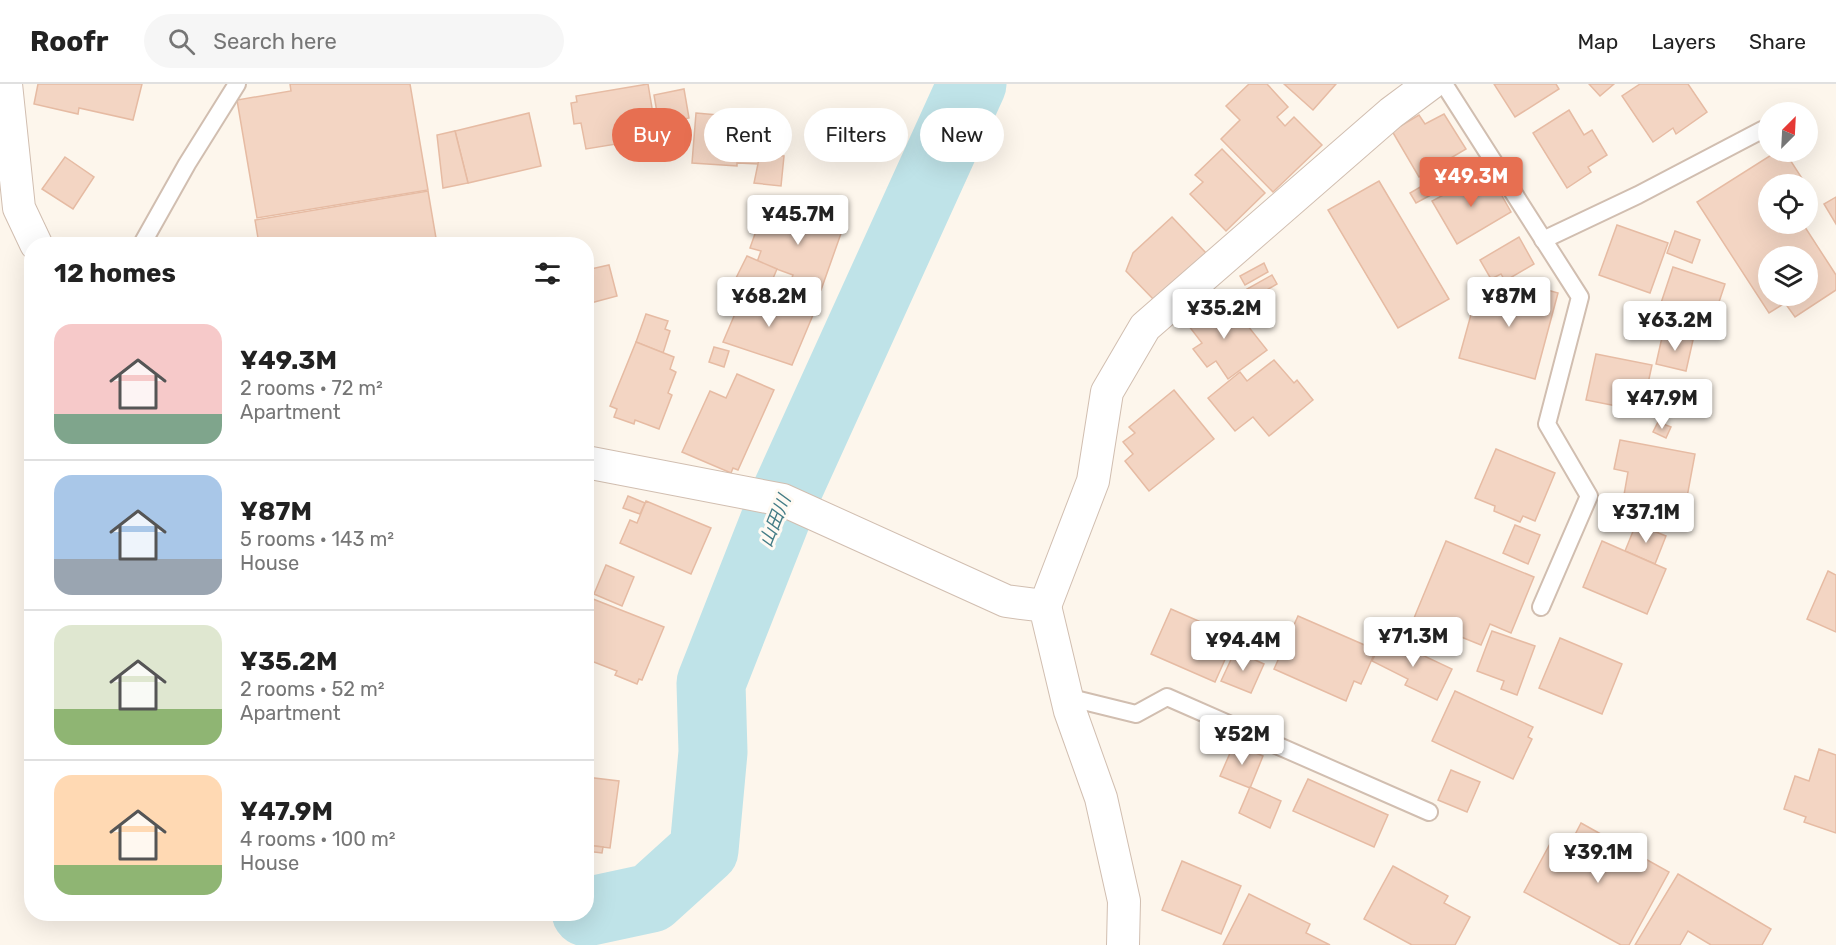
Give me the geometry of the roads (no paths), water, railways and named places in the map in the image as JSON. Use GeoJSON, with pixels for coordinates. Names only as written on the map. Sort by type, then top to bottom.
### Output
{"type":"FeatureCollection","features":[{"type":"Feature","properties":{"kind":"street"},"geometry":{"type":"LineString","coordinates":[[6,84],[19,208],[33,237]]}},
{"type":"Feature","properties":{"kind":"street"},"geometry":{"type":"LineString","coordinates":[[1123,945],[1124,901],[1101,798],[1067,697],[1045,606],[1093,481],[1107,392],[1145,327],[1391,113],[1430,84]]}},
{"type":"Feature","properties":{"kind":"street"},"geometry":{"type":"LineString","coordinates":[[594,464],[796,506],[1005,601],[1045,606]]}},
{"type":"Feature","properties":{"kind":"lane"},"geometry":{"type":"LineString","coordinates":[[146,237],[187,164],[237,84]]}},
{"type":"Feature","properties":{"kind":"lane"},"geometry":{"type":"LineString","coordinates":[[1443,84],[1580,297],[1547,424],[1589,496],[1541,607]]}},
{"type":"Feature","properties":{"kind":"lane"},"geometry":{"type":"LineString","coordinates":[[1543,240],[1638,195],[1758,132]]}},
{"type":"Feature","properties":{"kind":"lane"},"geometry":{"type":"LineString","coordinates":[[1067,697],[1136,714],[1167,697],[1430,813]]}},
{"type":"Feature","properties":{"kind":"waterway","name":"山田川"},"geometry":{"type":"LineString","coordinates":[[594,910],[651,898],[704,850],[713,752],[711,683],[783,500],[972,84]]}}]}
